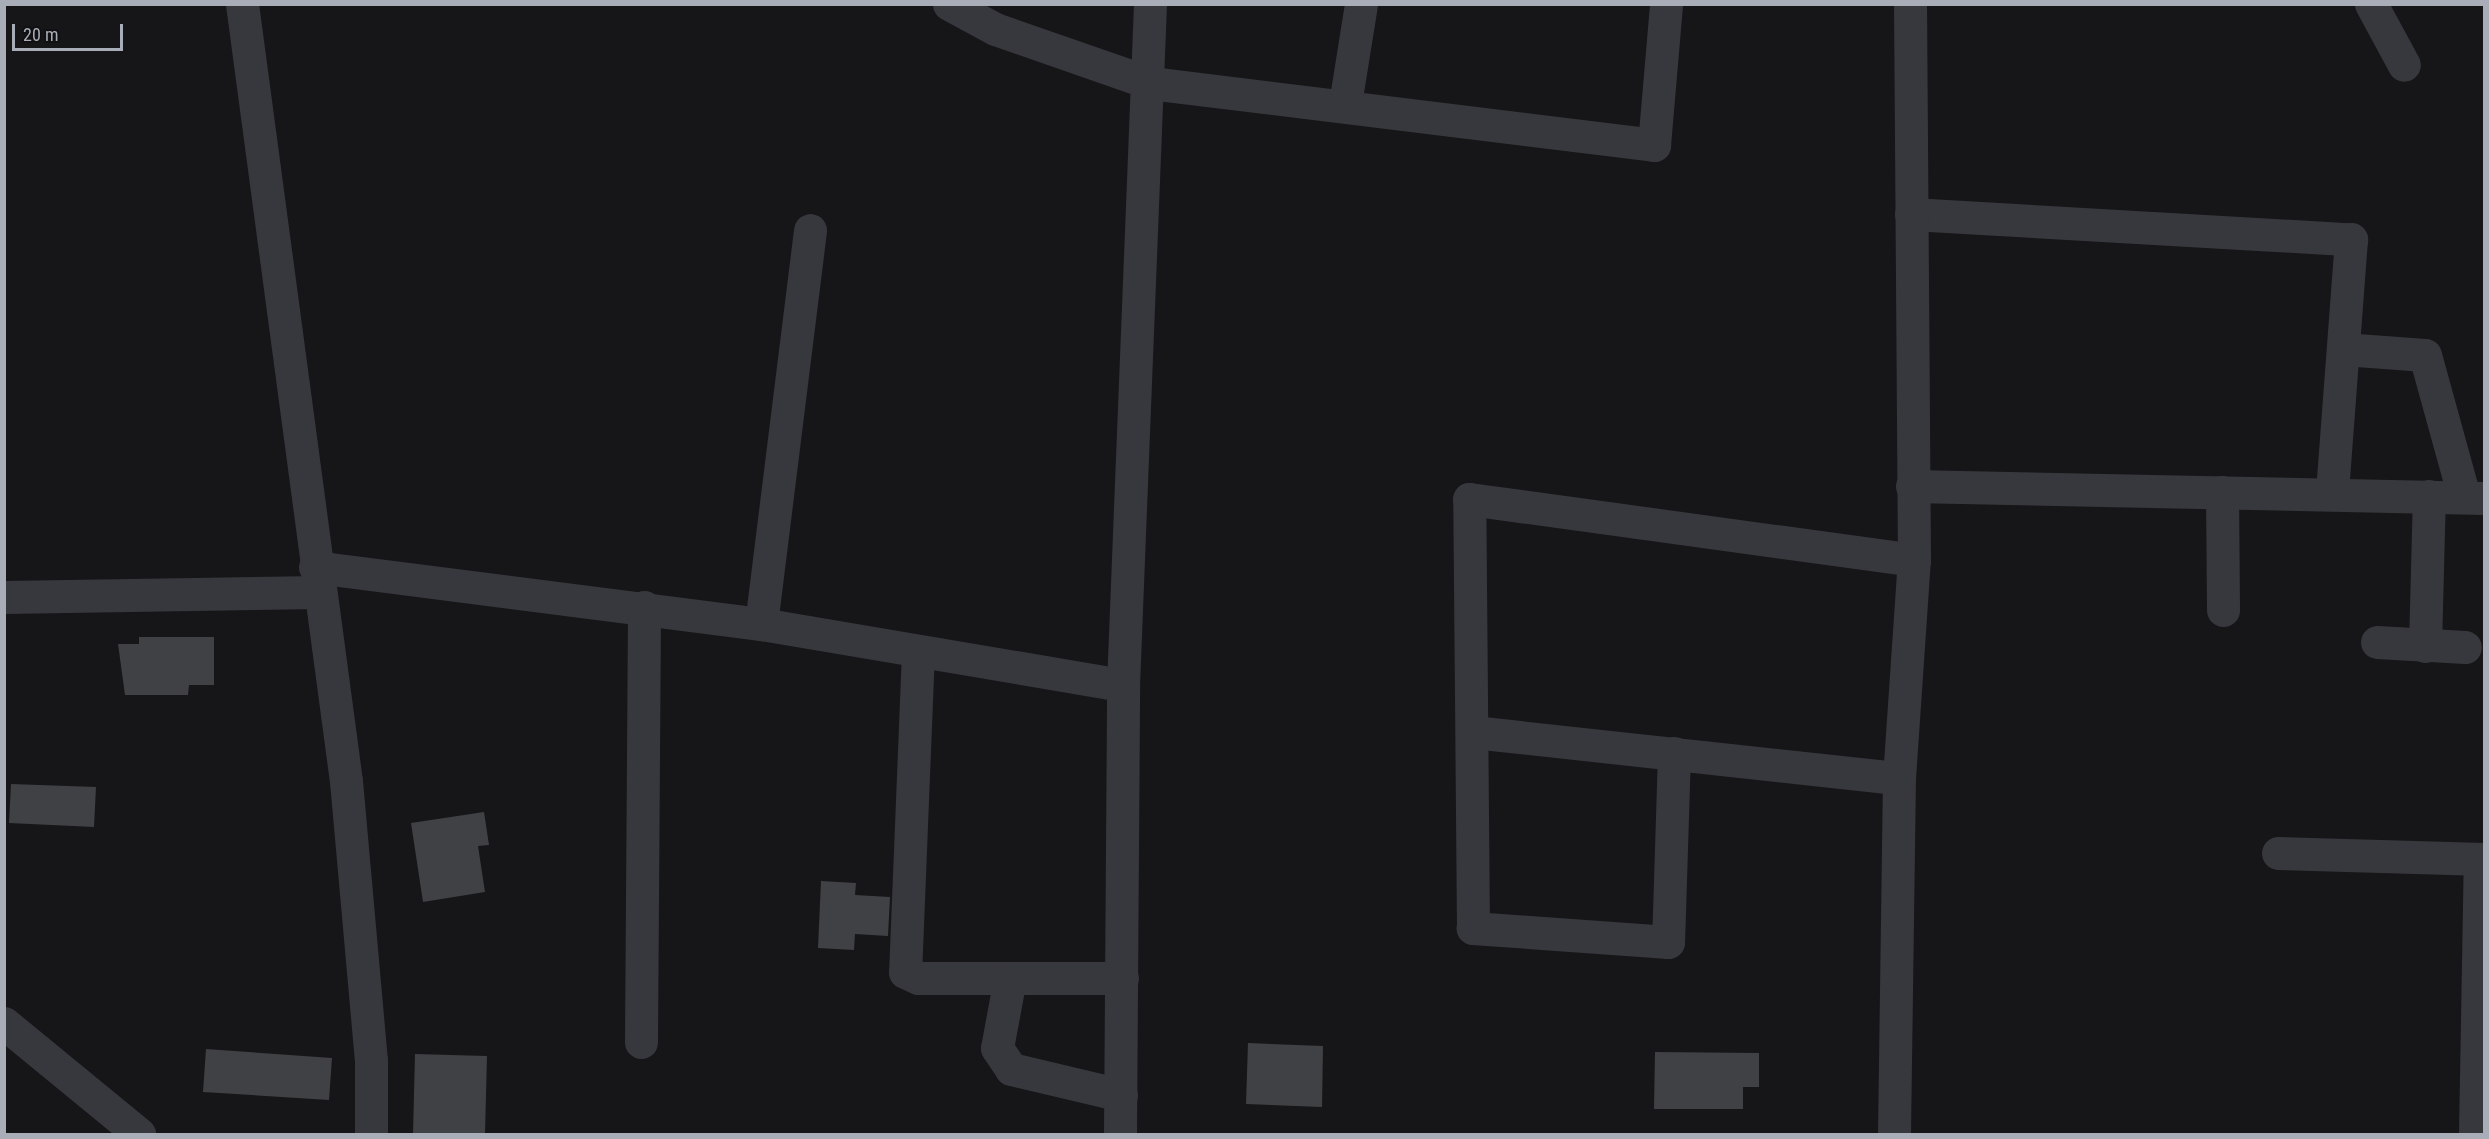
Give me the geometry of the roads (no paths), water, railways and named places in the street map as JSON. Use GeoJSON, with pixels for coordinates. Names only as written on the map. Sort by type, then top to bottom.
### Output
{"type":"FeatureCollection","features":[{"type":"Feature","properties":{"kind":"street"},"geometry":{"type":"LineString","coordinates":[[242,4],[316,580],[346,781],[372,1060],[371,1134]]}},
{"type":"Feature","properties":{"kind":"street"},"geometry":{"type":"LineString","coordinates":[[948,4],[994,29],[1150,83],[1345,104],[1654,145],[1666,4]]}},
{"type":"Feature","properties":{"kind":"street"},"geometry":{"type":"LineString","coordinates":[[1120,1134],[1123,685],[1150,83],[1150,4]]}},
{"type":"Feature","properties":{"kind":"street"},"geometry":{"type":"LineString","coordinates":[[1345,104],[1361,4]]}},
{"type":"Feature","properties":{"kind":"street"},"geometry":{"type":"LineString","coordinates":[[1894,1134],[1899,778],[1914,560],[1910,4]]}},
{"type":"Feature","properties":{"kind":"street"},"geometry":{"type":"LineString","coordinates":[[2371,4],[2404,65]]}},
{"type":"Feature","properties":{"kind":"street"},"geometry":{"type":"LineString","coordinates":[[1911,213],[2351,239],[2332,494]]}},
{"type":"Feature","properties":{"kind":"street"},"geometry":{"type":"LineString","coordinates":[[761,624],[810,230]]}},
{"type":"Feature","properties":{"kind":"street"},"geometry":{"type":"LineString","coordinates":[[1912,486],[2474,498],[2425,355],[2343,349]]}},
{"type":"Feature","properties":{"kind":"street"},"geometry":{"type":"LineString","coordinates":[[2222,492],[2223,610]]}},
{"type":"Feature","properties":{"kind":"street"},"geometry":{"type":"LineString","coordinates":[[2425,646],[2429,496]]}},
{"type":"Feature","properties":{"kind":"street"},"geometry":{"type":"LineString","coordinates":[[1674,753],[1668,942],[1473,928],[1473,732],[1469,499],[1914,560]]}},
{"type":"Feature","properties":{"kind":"street"},"geometry":{"type":"LineString","coordinates":[[4,597],[316,580],[644,607],[761,624],[1123,685]]}},
{"type":"Feature","properties":{"kind":"street"},"geometry":{"type":"LineString","coordinates":[[641,1042],[644,607]]}},
{"type":"Feature","properties":{"kind":"street"},"geometry":{"type":"LineString","coordinates":[[2377,642],[2465,647]]}},
{"type":"Feature","properties":{"kind":"street"},"geometry":{"type":"LineString","coordinates":[[918,651],[904,972],[918,978],[1122,978]]}},
{"type":"Feature","properties":{"kind":"street"},"geometry":{"type":"LineString","coordinates":[[1473,732],[1899,778]]}},
{"type":"Feature","properties":{"kind":"street"},"geometry":{"type":"LineString","coordinates":[[2278,853],[2482,859],[2475,1134]]}},
{"type":"Feature","properties":{"kind":"street"},"geometry":{"type":"LineString","coordinates":[[1010,978],[997,1048],[1011,1069],[1121,1095]]}},
{"type":"Feature","properties":{"kind":"street"},"geometry":{"type":"LineString","coordinates":[[4,1023],[139,1134]]}}]}
